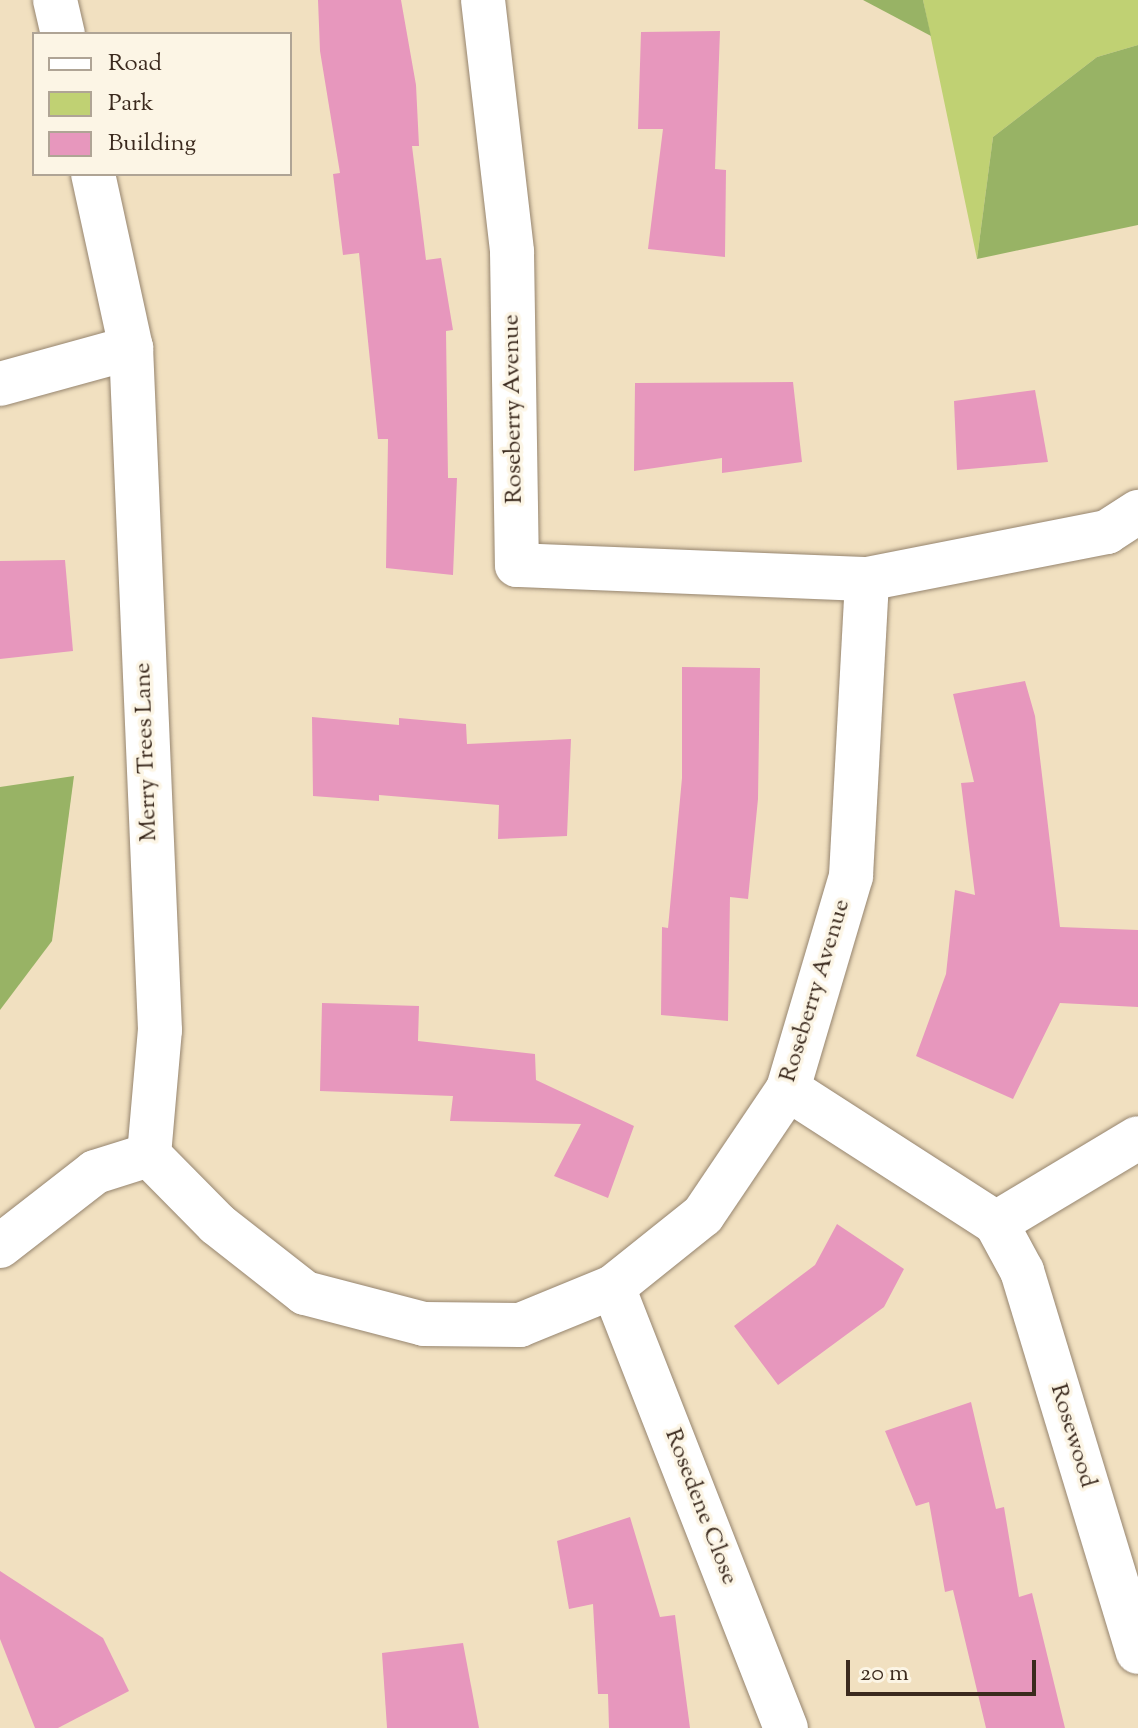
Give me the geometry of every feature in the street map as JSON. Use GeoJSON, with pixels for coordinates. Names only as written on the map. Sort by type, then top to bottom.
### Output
{"type":"FeatureCollection","features":[{"type":"Feature","properties":{"kind":"street"},"geometry":{"type":"LineString","coordinates":[[55,0],[63,32]]}},
{"type":"Feature","properties":{"kind":"street","name":"Roseberry Avenue"},"geometry":{"type":"LineString","coordinates":[[483,0],[512,252],[517,565],[867,579],[1107,532],[1138,512]]}},
{"type":"Feature","properties":{"kind":"street","name":"Merry Trees Lane"},"geometry":{"type":"LineString","coordinates":[[93,176],[131,348],[160,1030],[149,1155]]}},
{"type":"Feature","properties":{"kind":"street"},"geometry":{"type":"LineString","coordinates":[[0,384],[131,348]]}},
{"type":"Feature","properties":{"kind":"street","name":"Roseberry Avenue"},"geometry":{"type":"LineString","coordinates":[[149,1155],[217,1224],[305,1293],[424,1324],[520,1325],[613,1287],[703,1215],[788,1089],[851,876],[867,579]]}},
{"type":"Feature","properties":{"kind":"street","name":"Rosewood"},"geometry":{"type":"LineString","coordinates":[[788,1089],[996,1223],[1022,1271],[1138,1652]]}},
{"type":"Feature","properties":{"kind":"street"},"geometry":{"type":"LineString","coordinates":[[996,1223],[1138,1138]]}},
{"type":"Feature","properties":{"kind":"street"},"geometry":{"type":"LineString","coordinates":[[0,1246],[95,1172],[149,1155]]}},
{"type":"Feature","properties":{"kind":"street","name":"Rosedene Close"},"geometry":{"type":"LineString","coordinates":[[613,1287],[786,1728]]}},
{"type":"Feature","properties":{"kind":"green space"},"geometry":{"type":"Polygon","coordinates":[[[863,0],[923,0],[931,36],[863,0]]]}},
{"type":"Feature","properties":{"kind":"green space"},"geometry":{"type":"Polygon","coordinates":[[[923,0],[1138,0],[1138,45],[1097,57],[993,137],[977,259],[923,0]]]}},
{"type":"Feature","properties":{"kind":"green space"},"geometry":{"type":"Polygon","coordinates":[[[1138,45],[1138,225],[977,259],[993,137],[1097,57],[1138,45]]]}},
{"type":"Feature","properties":{"kind":"green space"},"geometry":{"type":"Polygon","coordinates":[[[74,776],[52,941],[0,1010],[0,787],[74,776]]]}},
{"type":"Feature","properties":{"kind":"building"},"geometry":{"type":"Polygon","coordinates":[[[318,0],[401,0],[416,85],[419,146],[412,146],[426,260],[441,258],[453,330],[446,331],[448,478],[457,478],[453,575],[386,568],[388,439],[378,439],[359,253],[343,255],[333,174],[340,173],[320,51],[318,0]]]}},
{"type":"Feature","properties":{"kind":"building"},"geometry":{"type":"Polygon","coordinates":[[[720,31],[715,169],[726,170],[725,257],[648,249],[663,129],[638,129],[641,32],[720,31]]]}},
{"type":"Feature","properties":{"kind":"building"},"geometry":{"type":"Polygon","coordinates":[[[793,382],[802,462],[722,473],[722,458],[634,471],[635,383],[793,382]]]}},
{"type":"Feature","properties":{"kind":"building"},"geometry":{"type":"Polygon","coordinates":[[[1035,390],[1048,462],[957,470],[954,401],[1035,390]]]}},
{"type":"Feature","properties":{"kind":"building"},"geometry":{"type":"Polygon","coordinates":[[[65,560],[73,651],[0,659],[0,561],[65,560]]]}},
{"type":"Feature","properties":{"kind":"building"},"geometry":{"type":"Polygon","coordinates":[[[682,667],[760,668],[758,799],[748,899],[730,897],[728,1021],[661,1015],[662,927],[668,928],[682,778],[682,667]]]}},
{"type":"Feature","properties":{"kind":"building"},"geometry":{"type":"Polygon","coordinates":[[[1025,681],[1035,716],[1060,927],[1138,930],[1138,1007],[1060,1003],[1013,1099],[916,1056],[946,974],[955,890],[975,895],[961,783],[974,782],[953,694],[1025,681]]]}},
{"type":"Feature","properties":{"kind":"building"},"geometry":{"type":"Polygon","coordinates":[[[312,717],[399,725],[399,718],[466,724],[467,744],[571,739],[567,836],[498,839],[499,805],[379,795],[379,801],[313,796],[312,717]]]}},
{"type":"Feature","properties":{"kind":"building"},"geometry":{"type":"Polygon","coordinates":[[[322,1003],[419,1006],[418,1041],[535,1054],[536,1080],[634,1126],[608,1198],[554,1176],[581,1124],[450,1121],[453,1096],[320,1091],[322,1003]]]}},
{"type":"Feature","properties":{"kind":"building"},"geometry":{"type":"Polygon","coordinates":[[[837,1224],[904,1269],[884,1307],[778,1385],[734,1326],[815,1265],[837,1224]]]}},
{"type":"Feature","properties":{"kind":"building"},"geometry":{"type":"Polygon","coordinates":[[[971,1402],[996,1509],[1004,1507],[1019,1597],[1032,1593],[1065,1728],[986,1728],[953,1590],[945,1592],[929,1502],[916,1506],[885,1431],[971,1402]]]}},
{"type":"Feature","properties":{"kind":"building"},"geometry":{"type":"Polygon","coordinates":[[[630,1517],[660,1617],[675,1615],[690,1728],[609,1728],[608,1694],[598,1694],[593,1604],[569,1609],[557,1541],[630,1517]]]}},
{"type":"Feature","properties":{"kind":"building"},"geometry":{"type":"Polygon","coordinates":[[[0,1571],[103,1638],[129,1691],[58,1728],[35,1728],[0,1639],[0,1571]]]}},
{"type":"Feature","properties":{"kind":"building"},"geometry":{"type":"Polygon","coordinates":[[[463,1643],[479,1728],[387,1728],[382,1653],[463,1643]]]}}]}
